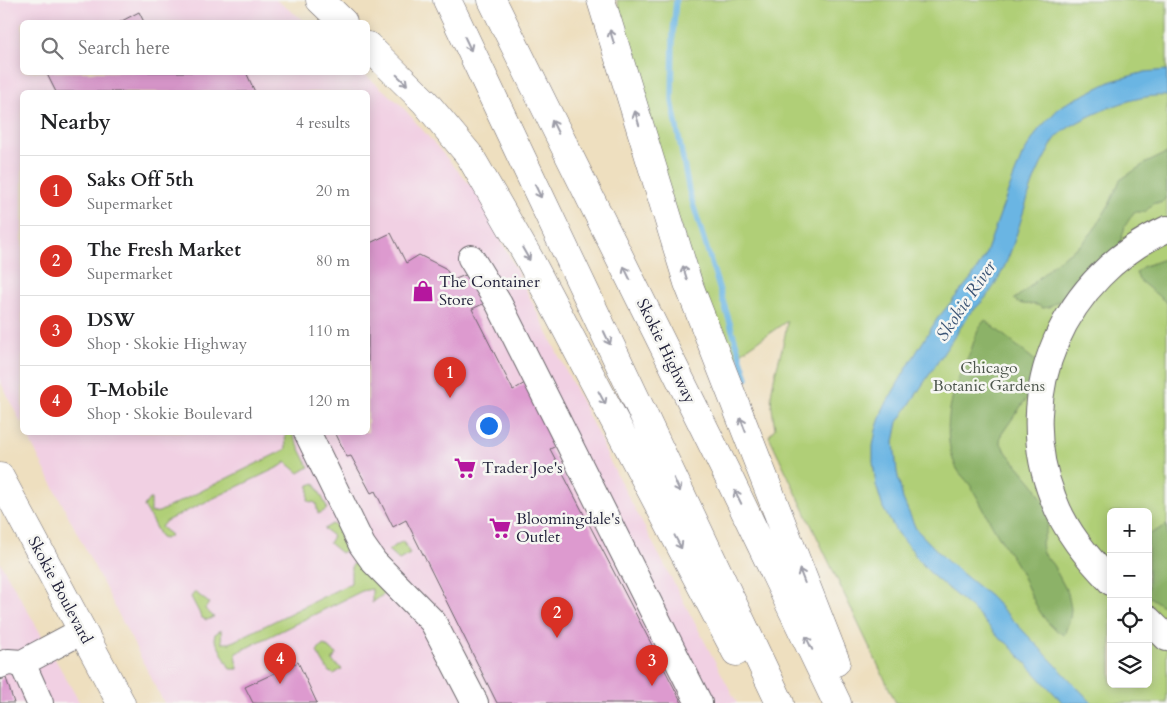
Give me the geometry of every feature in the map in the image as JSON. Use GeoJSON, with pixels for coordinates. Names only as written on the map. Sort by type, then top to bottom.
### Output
{"type":"FeatureCollection","features":[{"type":"Feature","properties":{"kind":"main road"},"geometry":{"type":"LineString","coordinates":[[320,0],[341,20]]}},
{"type":"Feature","properties":{"kind":"main road"},"geometry":{"type":"LineString","coordinates":[[447,0],[780,703]]}},
{"type":"Feature","properties":{"kind":"main road","name":"Skokie Highway"},"geometry":{"type":"LineString","coordinates":[[492,0],[728,476],[837,703]]}},
{"type":"Feature","properties":{"kind":"main road"},"geometry":{"type":"LineString","coordinates":[[601,0],[688,283],[852,703]]}},
{"type":"Feature","properties":{"kind":"main road"},"geometry":{"type":"LineString","coordinates":[[370,48],[425,102],[470,156],[530,260],[763,703]]}},
{"type":"Feature","properties":{"kind":"main road","name":"Skokie Boulevard"},"geometry":{"type":"LineString","coordinates":[[0,477],[121,703]]}},
{"type":"Feature","properties":{"kind":"lane"},"geometry":{"type":"LineString","coordinates":[[1107,578],[1074,540],[1050,492],[1040,457],[1038,434],[1042,387],[1046,367],[1058,335],[1069,314],[1083,294],[1118,258],[1167,229]]}},
{"type":"Feature","properties":{"kind":"lane"},"geometry":{"type":"LineString","coordinates":[[471,258],[499,304],[699,703]]}},
{"type":"Feature","properties":{"kind":"lane"},"geometry":{"type":"LineString","coordinates":[[308,435],[362,545],[374,562],[433,622],[475,703]]}},
{"type":"Feature","properties":{"kind":"lane"},"geometry":{"type":"LineString","coordinates":[[1152,623],[1167,638]]}},
{"type":"Feature","properties":{"kind":"lane"},"geometry":{"type":"LineString","coordinates":[[40,703],[7,660],[82,631]]}},
{"type":"Feature","properties":{"kind":"shaded area"},"geometry":{"type":"Polygon","coordinates":[[[0,0],[276,0],[303,20],[20,20],[20,75],[365,75],[400,104],[479,195],[608,458],[737,703],[164,703],[27,435],[370,435],[370,90],[20,90],[20,421],[0,381],[0,0]]]}},
{"type":"Feature","properties":{"kind":"shaded area"},"geometry":{"type":"Polygon","coordinates":[[[0,562],[80,703],[0,703],[0,562]]]}},
{"type":"Feature","properties":{"kind":"green space","name":"Chicago Botanic Gardens"},"geometry":{"type":"Polygon","coordinates":[[[617,0],[1167,0],[1167,703],[896,703],[769,436],[775,428],[771,394],[787,321],[728,362],[659,167],[617,0]]]}},
{"type":"Feature","properties":{"kind":"green space"},"geometry":{"type":"Polygon","coordinates":[[[1167,153],[1167,194],[1165,199],[1161,203],[1154,203],[1145,212],[1134,212],[1125,226],[1120,245],[1074,290],[1049,307],[1043,308],[1035,305],[1021,304],[1014,299],[1057,261],[1082,244],[1093,231],[1109,205],[1120,180],[1144,164],[1167,153]]]}},
{"type":"Feature","properties":{"kind":"green space"},"geometry":{"type":"Polygon","coordinates":[[[1167,258],[1167,303],[1139,280],[1136,273],[1142,267],[1167,258]]]}},
{"type":"Feature","properties":{"kind":"green space"},"geometry":{"type":"Polygon","coordinates":[[[985,320],[1038,363],[1032,392],[1001,435],[1000,442],[1034,485],[1050,513],[1041,545],[1043,553],[1053,565],[1068,593],[1071,609],[1070,619],[1064,635],[1055,629],[1041,614],[1018,567],[994,529],[970,485],[957,470],[951,454],[948,426],[953,397],[977,332],[985,320]]]}},
{"type":"Feature","properties":{"kind":"green space"},"geometry":{"type":"Polygon","coordinates":[[[285,435],[293,435],[309,467],[299,473],[286,462],[166,521],[161,527],[171,535],[165,539],[161,538],[144,506],[149,499],[151,499],[151,513],[159,512],[286,449],[285,435]]]}},
{"type":"Feature","properties":{"kind":"green space"},"geometry":{"type":"Polygon","coordinates":[[[315,483],[327,507],[326,510],[318,514],[316,503],[308,501],[309,485],[315,483]]]}},
{"type":"Feature","properties":{"kind":"green space"},"geometry":{"type":"Polygon","coordinates":[[[332,524],[337,526],[349,546],[348,549],[341,553],[329,543],[333,536],[324,529],[332,524]]]}},
{"type":"Feature","properties":{"kind":"green space"},"geometry":{"type":"Polygon","coordinates":[[[1167,525],[1167,606],[1161,605],[1152,599],[1152,533],[1167,525]]]}},
{"type":"Feature","properties":{"kind":"green space"},"geometry":{"type":"Polygon","coordinates":[[[403,541],[410,554],[399,560],[388,550],[403,541]]]}},
{"type":"Feature","properties":{"kind":"green space"},"geometry":{"type":"Polygon","coordinates":[[[353,564],[358,564],[385,593],[372,603],[372,589],[362,591],[236,653],[238,669],[230,669],[214,638],[215,634],[221,630],[222,643],[230,643],[351,583],[351,567],[353,564]]]}},
{"type":"Feature","properties":{"kind":"green space"},"geometry":{"type":"Polygon","coordinates":[[[195,592],[209,603],[205,609],[214,617],[207,620],[202,618],[191,597],[195,592]]]}},
{"type":"Feature","properties":{"kind":"green space"},"geometry":{"type":"Polygon","coordinates":[[[324,645],[337,654],[332,661],[342,669],[334,674],[329,672],[317,652],[324,645]]]}},
{"type":"Feature","properties":{"kind":"water","name":"Skokie River"},"geometry":{"type":"Polygon","coordinates":[[[1167,70],[1167,96],[1142,98],[1109,108],[1071,126],[1055,140],[1036,175],[1015,238],[998,279],[986,297],[970,313],[898,422],[894,442],[897,472],[903,499],[916,529],[947,561],[990,596],[1092,703],[1063,703],[977,613],[933,576],[897,533],[883,508],[876,485],[873,446],[883,409],[908,366],[937,319],[972,277],[985,256],[1022,156],[1039,129],[1061,106],[1112,81],[1145,72],[1167,70]]]}},
{"type":"Feature","properties":{"kind":"building"},"geometry":{"type":"Polygon","coordinates":[[[139,12],[143,20],[124,20],[139,12]]]}},
{"type":"Feature","properties":{"kind":"building"},"geometry":{"type":"Polygon","coordinates":[[[48,75],[247,75],[254,90],[55,90],[48,75]]]}},
{"type":"Feature","properties":{"kind":"building"},"geometry":{"type":"Polygon","coordinates":[[[391,233],[406,263],[419,255],[445,268],[453,280],[468,274],[485,303],[472,309],[513,390],[525,383],[558,445],[550,449],[682,703],[497,703],[406,520],[393,527],[375,491],[371,493],[351,456],[347,457],[336,435],[370,435],[370,243],[391,233]]]}},
{"type":"Feature","properties":{"kind":"building"},"geometry":{"type":"Polygon","coordinates":[[[298,662],[317,703],[253,703],[245,687],[298,662]]]}},
{"type":"Feature","properties":{"kind":"building"},"geometry":{"type":"Polygon","coordinates":[[[6,678],[14,703],[0,703],[0,680],[6,678]]]}},
{"type":"Feature","properties":{"kind":"waterway"},"geometry":{"type":"LineString","coordinates":[[676,0],[673,33],[672,101],[689,191],[747,378]]}},
{"type":"Feature","properties":{"kind":"place","name":"The Container Store"},"geometry":{"type":"Point","coordinates":[423,291]}},
{"type":"Feature","properties":{"kind":"place","name":"Saks Off 5th"},"geometry":{"type":"Point","coordinates":[450,398]}},
{"type":"Feature","properties":{"kind":"place","name":"Trader Joe's"},"geometry":{"type":"Point","coordinates":[465,468]}},
{"type":"Feature","properties":{"kind":"place","name":"Bloomingdale's Outlet"},"geometry":{"type":"Point","coordinates":[500,528]}},
{"type":"Feature","properties":{"kind":"place","name":"The Fresh Market"},"geometry":{"type":"Point","coordinates":[557,638]}},
{"type":"Feature","properties":{"kind":"place","name":"T-Mobile"},"geometry":{"type":"Point","coordinates":[280,684]}},
{"type":"Feature","properties":{"kind":"place","name":"DSW"},"geometry":{"type":"Point","coordinates":[652,686]}}]}
